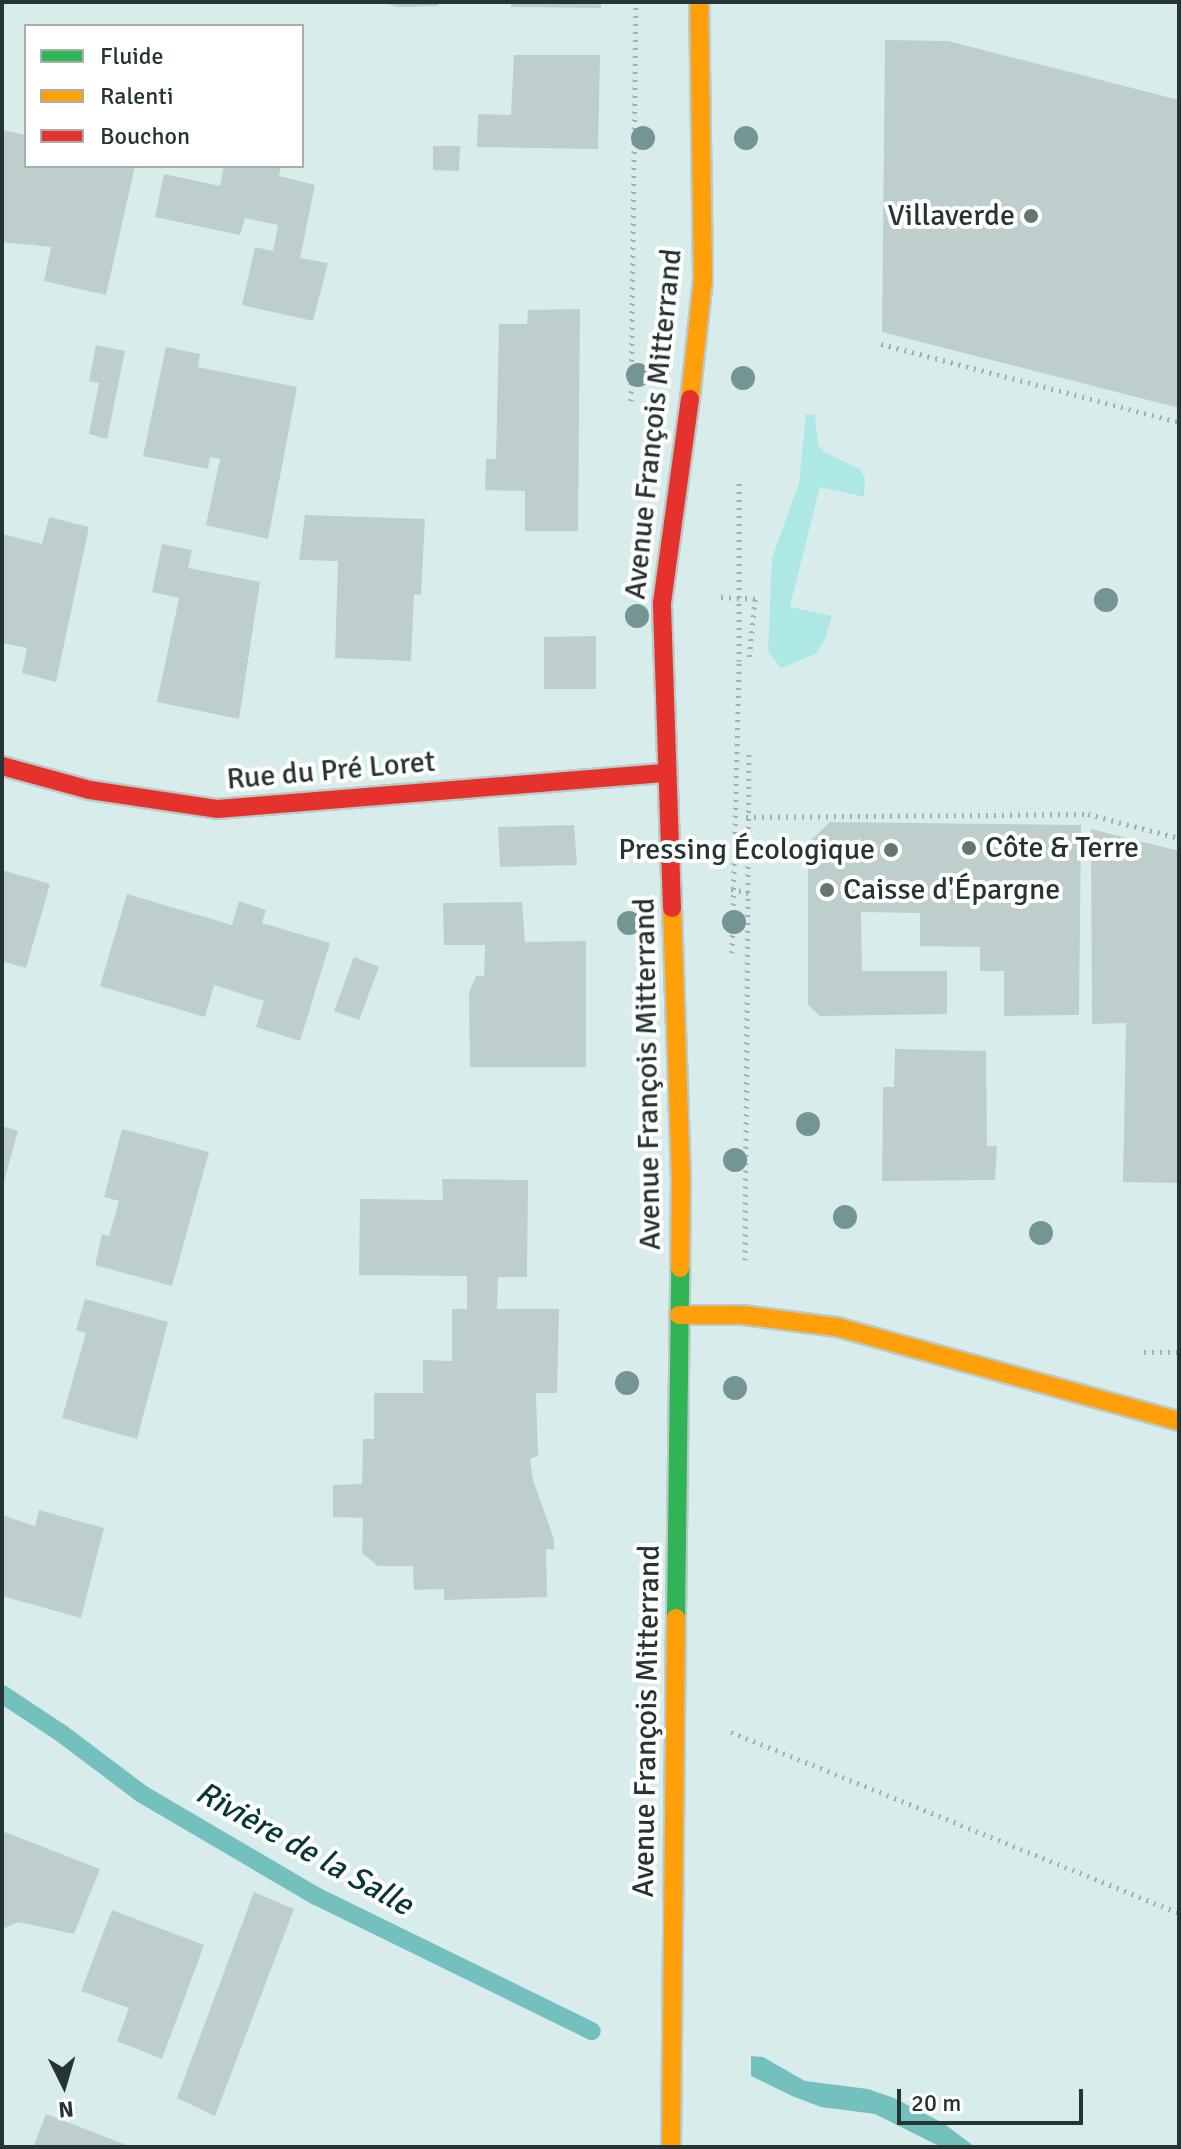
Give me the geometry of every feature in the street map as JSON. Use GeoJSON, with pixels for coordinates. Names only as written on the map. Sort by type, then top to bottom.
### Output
{"type":"FeatureCollection","features":[{"type":"Feature","properties":{"kind":"main road","name":"Avenue François Mitterrand"},"geometry":{"type":"LineString","coordinates":[[671,2147],[681,1177],[662,603],[687,430],[703,279],[699,2]]}},
{"type":"Feature","properties":{"kind":"main road","name":"Rue du Pré Loret"},"geometry":{"type":"LineString","coordinates":[[2,766],[90,790],[217,809],[667,773]]}},
{"type":"Feature","properties":{"kind":"main road"},"geometry":{"type":"LineString","coordinates":[[679,1315],[743,1315],[837,1327],[1179,1421]]}},
{"type":"Feature","properties":{"kind":"path"},"geometry":{"type":"LineString","coordinates":[[881,344],[1179,422]]}},
{"type":"Feature","properties":{"kind":"path"},"geometry":{"type":"LineString","coordinates":[[732,968],[739,474]]}},
{"type":"Feature","properties":{"kind":"path"},"geometry":{"type":"LineString","coordinates":[[721,597],[755,599],[749,658]]}},
{"type":"Feature","properties":{"kind":"path"},"geometry":{"type":"LineString","coordinates":[[742,1260],[749,754]]}},
{"type":"Feature","properties":{"kind":"path"},"geometry":{"type":"LineString","coordinates":[[746,817],[1088,814],[1179,838]]}},
{"type":"Feature","properties":{"kind":"path"},"geometry":{"type":"LineString","coordinates":[[726,888],[749,893]]}},
{"type":"Feature","properties":{"kind":"path"},"geometry":{"type":"LineString","coordinates":[[675,1710],[1179,1913]]}},
{"type":"Feature","properties":{"kind":"shaded area"},"geometry":{"type":"Polygon","coordinates":[[[806,414],[815,415],[818,445],[824,452],[860,469],[865,478],[864,497],[820,487],[790,607],[832,616],[825,639],[816,654],[781,668],[768,651],[772,558],[799,483],[806,414]]]}},
{"type":"Feature","properties":{"kind":"shaded area"},"geometry":{"type":"Polygon","coordinates":[[[751,2056],[763,2057],[805,2081],[868,2089],[894,2098],[943,2123],[975,2147],[941,2147],[875,2114],[821,2107],[792,2096],[751,2076],[751,2056]]]}},
{"type":"Feature","properties":{"kind":"building"},"geometry":{"type":"Polygon","coordinates":[[[380,2],[438,2],[438,6],[398,7],[380,2]]]}},
{"type":"Feature","properties":{"kind":"building"},"geometry":{"type":"Polygon","coordinates":[[[511,2],[601,2],[601,8],[511,7],[511,2]]]}},
{"type":"Feature","properties":{"kind":"building","name":"Villaverde"},"geometry":{"type":"Polygon","coordinates":[[[885,40],[948,41],[1179,100],[1179,408],[882,332],[885,40]]]}},
{"type":"Feature","properties":{"kind":"building"},"geometry":{"type":"Polygon","coordinates":[[[514,55],[600,55],[598,149],[477,147],[478,114],[511,115],[514,55]]]}},
{"type":"Feature","properties":{"kind":"building"},"geometry":{"type":"Polygon","coordinates":[[[2,130],[24,135],[24,168],[135,168],[106,295],[44,281],[51,247],[2,242],[2,130]]]}},
{"type":"Feature","properties":{"kind":"building"},"geometry":{"type":"Polygon","coordinates":[[[433,146],[460,146],[459,171],[433,170],[433,146]]]}},
{"type":"Feature","properties":{"kind":"building"},"geometry":{"type":"Polygon","coordinates":[[[224,168],[281,168],[279,176],[315,185],[300,258],[328,263],[313,321],[242,305],[255,247],[273,251],[278,225],[245,218],[240,235],[155,217],[164,174],[220,186],[224,168]]]}},
{"type":"Feature","properties":{"kind":"building"},"geometry":{"type":"Polygon","coordinates":[[[580,309],[578,531],[525,531],[525,491],[485,490],[486,459],[496,459],[499,324],[527,324],[528,310],[580,309]]]}},
{"type":"Feature","properties":{"kind":"building"},"geometry":{"type":"Polygon","coordinates":[[[96,345],[125,351],[107,439],[89,434],[99,383],[89,381],[96,345]]]}},
{"type":"Feature","properties":{"kind":"building"},"geometry":{"type":"Polygon","coordinates":[[[166,347],[200,354],[198,367],[297,387],[268,539],[206,525],[220,459],[210,457],[208,469],[143,456],[166,347]]]}},
{"type":"Feature","properties":{"kind":"building"},"geometry":{"type":"Polygon","coordinates":[[[305,515],[425,519],[421,595],[414,594],[411,661],[335,658],[338,561],[299,560],[305,515]]]}},
{"type":"Feature","properties":{"kind":"building"},"geometry":{"type":"Polygon","coordinates":[[[49,517],[89,527],[56,682],[22,673],[27,648],[2,643],[3,534],[42,544],[49,517]]]}},
{"type":"Feature","properties":{"kind":"building"},"geometry":{"type":"Polygon","coordinates":[[[162,544],[192,550],[188,568],[260,582],[239,719],[157,702],[179,598],[152,592],[162,544]]]}},
{"type":"Feature","properties":{"kind":"building"},"geometry":{"type":"Polygon","coordinates":[[[596,636],[596,689],[544,689],[544,637],[596,636]]]}},
{"type":"Feature","properties":{"kind":"building"},"geometry":{"type":"Polygon","coordinates":[[[830,822],[1081,825],[1079,1015],[1004,1016],[1004,971],[980,971],[980,947],[920,946],[920,913],[861,912],[862,971],[947,971],[947,1014],[820,1016],[808,1005],[808,843],[830,822]]]}},
{"type":"Feature","properties":{"kind":"building"},"geometry":{"type":"Polygon","coordinates":[[[574,825],[577,865],[500,867],[498,827],[574,825]]]}},
{"type":"Feature","properties":{"kind":"building"},"geometry":{"type":"Polygon","coordinates":[[[1091,829],[1179,851],[1179,1183],[1123,1182],[1126,1023],[1092,1024],[1091,829]]]}},
{"type":"Feature","properties":{"kind":"building"},"geometry":{"type":"Polygon","coordinates":[[[2,870],[50,884],[26,968],[2,961],[2,870]]]}},
{"type":"Feature","properties":{"kind":"building"},"geometry":{"type":"Polygon","coordinates":[[[127,894],[232,925],[239,901],[266,910],[262,923],[330,943],[300,1041],[256,1027],[264,1001],[214,985],[205,1017],[100,986],[127,894]]]}},
{"type":"Feature","properties":{"kind":"building"},"geometry":{"type":"Polygon","coordinates":[[[522,902],[525,942],[586,941],[586,1067],[470,1067],[469,993],[476,976],[484,976],[485,945],[444,945],[443,903],[522,902]]]}},
{"type":"Feature","properties":{"kind":"building"},"geometry":{"type":"Polygon","coordinates":[[[354,957],[379,967],[359,1020],[334,1011],[354,957]]]}},
{"type":"Feature","properties":{"kind":"building"},"geometry":{"type":"Polygon","coordinates":[[[895,1049],[986,1051],[987,1146],[997,1146],[995,1180],[882,1181],[883,1087],[894,1087],[895,1049]]]}},
{"type":"Feature","properties":{"kind":"building"},"geometry":{"type":"Polygon","coordinates":[[[2,1126],[18,1131],[3,1185],[2,1185],[2,1126]]]}},
{"type":"Feature","properties":{"kind":"building"},"geometry":{"type":"Polygon","coordinates":[[[122,1129],[209,1152],[172,1286],[95,1265],[102,1234],[109,1236],[119,1201],[104,1197],[122,1129]]]}},
{"type":"Feature","properties":{"kind":"building"},"geometry":{"type":"Polygon","coordinates":[[[442,1179],[528,1180],[527,1277],[498,1277],[497,1309],[559,1309],[557,1393],[536,1393],[538,1456],[530,1459],[533,1480],[554,1539],[554,1550],[546,1549],[547,1597],[444,1600],[444,1589],[414,1590],[413,1566],[378,1566],[362,1553],[363,1518],[333,1517],[333,1485],[362,1484],[363,1439],[374,1439],[374,1393],[423,1393],[423,1360],[452,1361],[452,1309],[467,1309],[467,1276],[359,1275],[360,1199],[443,1200],[442,1179]]]}},
{"type":"Feature","properties":{"kind":"building"},"geometry":{"type":"Polygon","coordinates":[[[85,1299],[168,1322],[137,1439],[62,1418],[86,1333],[76,1330],[85,1299]]]}},
{"type":"Feature","properties":{"kind":"building"},"geometry":{"type":"Polygon","coordinates":[[[39,1510],[104,1528],[81,1618],[2,1596],[2,1515],[35,1526],[39,1510]]]}},
{"type":"Feature","properties":{"kind":"building"},"geometry":{"type":"Polygon","coordinates":[[[2,1831],[100,1869],[74,1934],[18,1922],[2,1929],[2,1831]]]}},
{"type":"Feature","properties":{"kind":"building"},"geometry":{"type":"Polygon","coordinates":[[[254,1892],[294,1909],[215,2116],[177,2098],[254,1892]]]}},
{"type":"Feature","properties":{"kind":"building"},"geometry":{"type":"Polygon","coordinates":[[[112,1910],[204,1945],[162,2059],[117,2041],[129,2008],[81,1991],[112,1910]]]}},
{"type":"Feature","properties":{"kind":"building"},"geometry":{"type":"Polygon","coordinates":[[[46,2114],[132,2147],[33,2147],[46,2114]]]}},
{"type":"Feature","properties":{"kind":"waterway","name":"Rivière de la Salle"},"geometry":{"type":"LineString","coordinates":[[2,1694],[61,1733],[142,1794],[316,1896],[592,2031]]}},
{"type":"Feature","properties":{"kind":"traffic: fast"},"geometry":{"type":"LineString","coordinates":[[676,1618],[680,1268]]}},
{"type":"Feature","properties":{"kind":"traffic: slow"},"geometry":{"type":"LineString","coordinates":[[690,399],[703,279],[699,2]]}},
{"type":"Feature","properties":{"kind":"traffic: slow"},"geometry":{"type":"LineString","coordinates":[[672,908],[681,1177],[680,1268]]}},
{"type":"Feature","properties":{"kind":"traffic: slow"},"geometry":{"type":"LineString","coordinates":[[679,1315],[743,1315],[837,1327],[1179,1421]]}},
{"type":"Feature","properties":{"kind":"traffic: slow"},"geometry":{"type":"LineString","coordinates":[[671,2147],[676,1618]]}},
{"type":"Feature","properties":{"kind":"traffic: jam"},"geometry":{"type":"LineString","coordinates":[[672,908],[662,603],[690,399]]}},
{"type":"Feature","properties":{"kind":"traffic: jam"},"geometry":{"type":"LineString","coordinates":[[2,766],[90,790],[217,809],[667,773]]}},
{"type":"Feature","properties":{"kind":"place","name":"Villaverde"},"geometry":{"type":"Point","coordinates":[1031,216]}},
{"type":"Feature","properties":{"kind":"place","name":"Côte & Terre"},"geometry":{"type":"Point","coordinates":[969,848]}},
{"type":"Feature","properties":{"kind":"place","name":"Pressing Écologique"},"geometry":{"type":"Point","coordinates":[891,850]}},
{"type":"Feature","properties":{"kind":"place","name":"Caisse d'Épargne"},"geometry":{"type":"Point","coordinates":[827,890]}}]}
